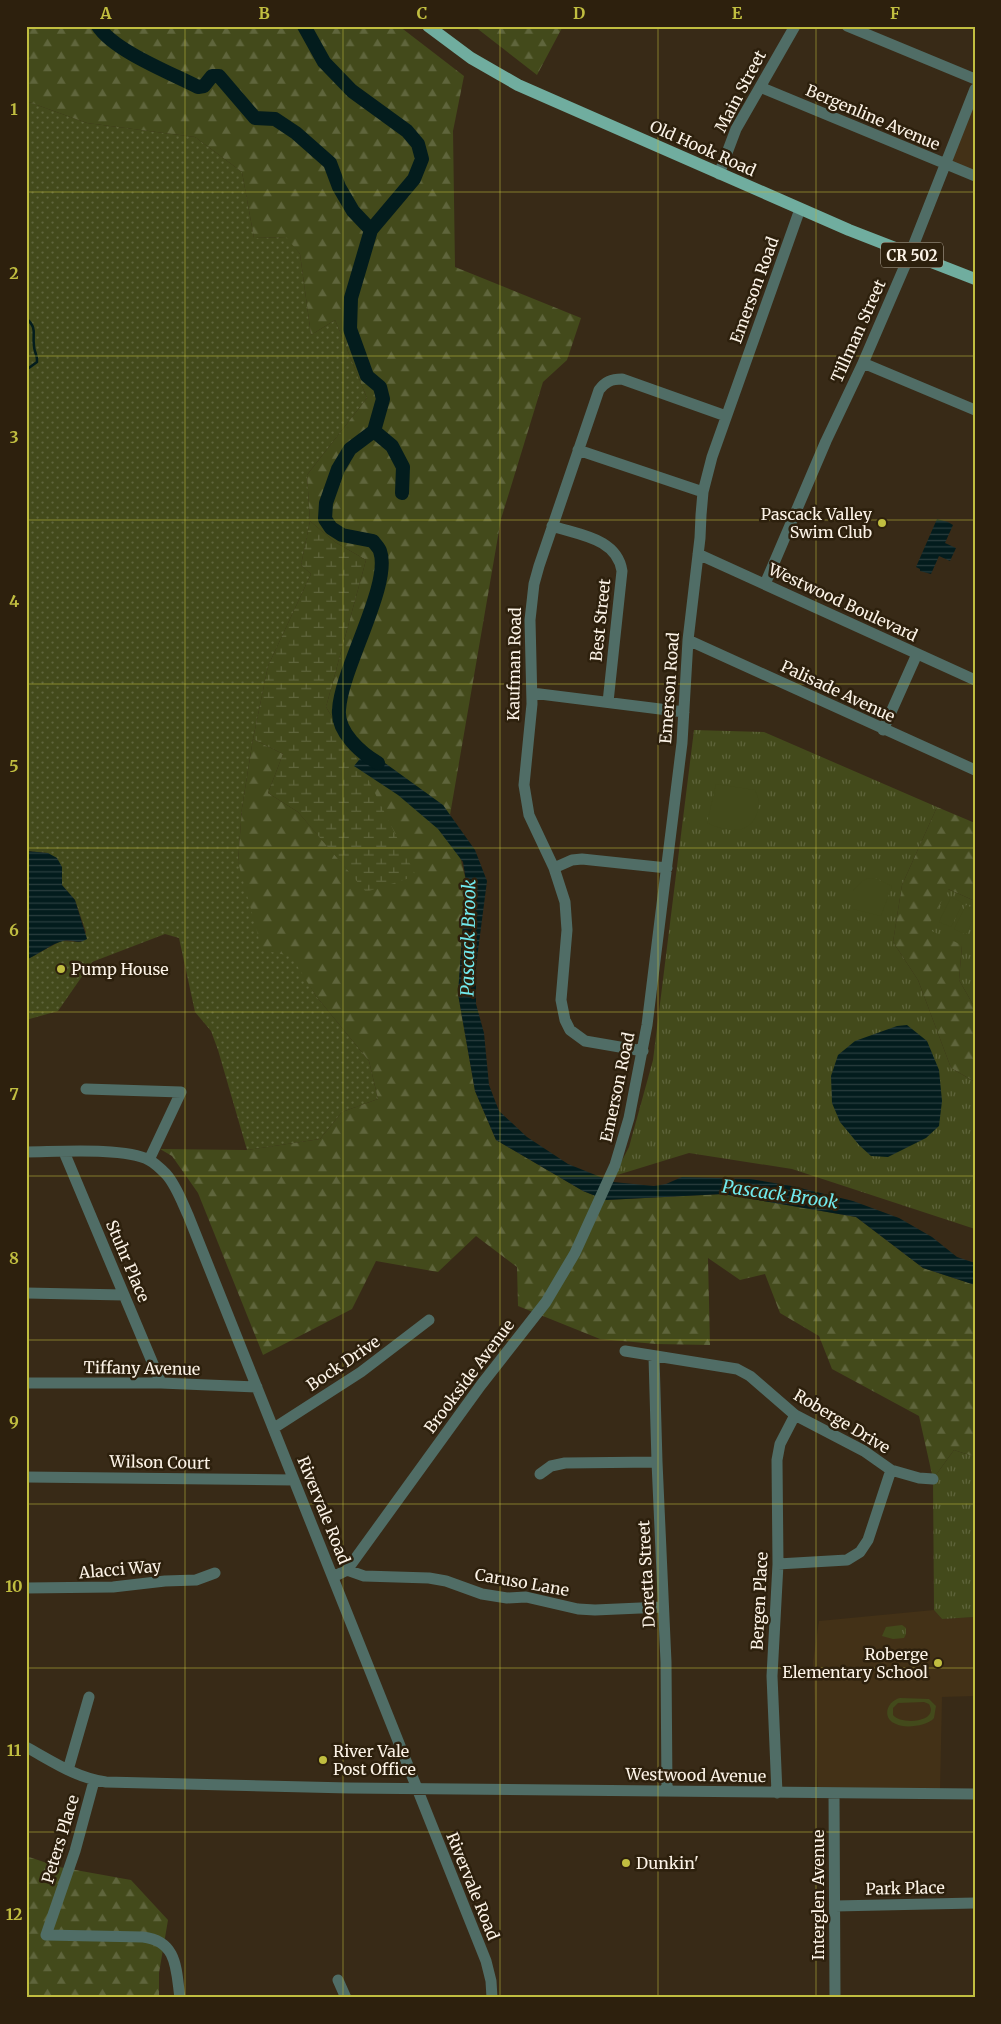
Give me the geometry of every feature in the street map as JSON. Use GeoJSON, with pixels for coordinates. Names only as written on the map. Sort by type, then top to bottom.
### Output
{"type":"FeatureCollection","features":[{"type":"Feature","properties":{"kind":"main road","name":"Old Hook Road"},"geometry":{"type":"LineString","coordinates":[[428,26],[471,58],[518,85],[800,209],[975,279]]}},
{"type":"Feature","properties":{"kind":"street","name":"Main Street"},"geometry":{"type":"LineString","coordinates":[[719,174],[736,129],[795,26]]}},
{"type":"Feature","properties":{"kind":"street"},"geometry":{"type":"LineString","coordinates":[[847,26],[975,79]]}},
{"type":"Feature","properties":{"kind":"street","name":"Bergenline Avenue"},"geometry":{"type":"LineString","coordinates":[[760,87],[975,176]]}},
{"type":"Feature","properties":{"kind":"street","name":"Tillman Street"},"geometry":{"type":"LineString","coordinates":[[765,584],[826,441],[863,363],[910,254],[975,89]]}},
{"type":"Feature","properties":{"kind":"street","name":"Emerson Road"},"geometry":{"type":"LineString","coordinates":[[610,1179],[623,1141],[643,1051],[667,868],[684,712],[688,640],[703,492],[712,457],[726,416],[800,209]]}},
{"type":"Feature","properties":{"kind":"street"},"geometry":{"type":"LineString","coordinates":[[863,363],[975,410]]}},
{"type":"Feature","properties":{"kind":"street","name":"Kaufman Road"},"geometry":{"type":"LineString","coordinates":[[643,1051],[585,1041],[570,1030],[565,1020],[561,1000],[567,916],[554,868],[525,800],[524,771],[532,693],[531,602],[539,566],[552,526],[599,390],[603,385],[616,379],[628,380],[726,416]]}},
{"type":"Feature","properties":{"kind":"street"},"geometry":{"type":"LineString","coordinates":[[578,450],[703,492]]}},
{"type":"Feature","properties":{"kind":"street","name":"Best Street"},"geometry":{"type":"LineString","coordinates":[[552,526],[608,545],[618,556],[622,570],[608,702]]}},
{"type":"Feature","properties":{"kind":"street","name":"Westwood Boulevard"},"geometry":{"type":"LineString","coordinates":[[698,554],[975,680]]}},
{"type":"Feature","properties":{"kind":"street","name":"Palisade Avenue"},"geometry":{"type":"LineString","coordinates":[[688,640],[975,770]]}},
{"type":"Feature","properties":{"kind":"street"},"geometry":{"type":"LineString","coordinates":[[884,730],[917,654]]}},
{"type":"Feature","properties":{"kind":"street"},"geometry":{"type":"LineString","coordinates":[[532,693],[684,712]]}},
{"type":"Feature","properties":{"kind":"street"},"geometry":{"type":"LineString","coordinates":[[554,868],[564,863],[582,859],[667,868]]}},
{"type":"Feature","properties":{"kind":"street"},"geometry":{"type":"LineString","coordinates":[[86,1089],[181,1092],[149,1160]]}},
{"type":"Feature","properties":{"kind":"street","name":"Rivervale Road"},"geometry":{"type":"LineString","coordinates":[[26,1152],[120,1153],[149,1160],[168,1176],[188,1215],[486,1961],[491,1981],[492,1998]]}},
{"type":"Feature","properties":{"kind":"street","name":"Stuhr Place"},"geometry":{"type":"LineString","coordinates":[[64,1152],[161,1383]]}},
{"type":"Feature","properties":{"kind":"street","name":"Brookside Avenue"},"geometry":{"type":"LineString","coordinates":[[333,1577],[347,1570],[476,1393],[546,1302],[575,1253],[610,1179]]}},
{"type":"Feature","properties":{"kind":"street"},"geometry":{"type":"LineString","coordinates":[[27,1292],[124,1294]]}},
{"type":"Feature","properties":{"kind":"street","name":"Bock Drive"},"geometry":{"type":"LineString","coordinates":[[274,1428],[361,1372],[428,1320]]}},
{"type":"Feature","properties":{"kind":"street","name":"Roberge Drive"},"geometry":{"type":"LineString","coordinates":[[625,1352],[736,1369],[750,1376],[795,1415],[864,1451],[891,1470],[919,1478],[933,1478]]}},
{"type":"Feature","properties":{"kind":"street","name":"Doretta Street"},"geometry":{"type":"LineString","coordinates":[[654,1357],[666,1662],[667,1790]]}},
{"type":"Feature","properties":{"kind":"street","name":"Tiffany Avenue"},"geometry":{"type":"LineString","coordinates":[[26,1383],[161,1383],[257,1387]]}},
{"type":"Feature","properties":{"kind":"street","name":"Bergen Place"},"geometry":{"type":"LineString","coordinates":[[777,1793],[772,1676],[778,1564],[777,1460],[780,1444],[795,1415]]}},
{"type":"Feature","properties":{"kind":"street"},"geometry":{"type":"LineString","coordinates":[[540,1474],[551,1466],[565,1463],[657,1462]]}},
{"type":"Feature","properties":{"kind":"street"},"geometry":{"type":"LineString","coordinates":[[778,1564],[847,1560],[860,1552],[868,1540],[891,1470]]}},
{"type":"Feature","properties":{"kind":"street","name":"Wilson Court"},"geometry":{"type":"LineString","coordinates":[[26,1477],[294,1480]]}},
{"type":"Feature","properties":{"kind":"street","name":"Caruso Lane"},"geometry":{"type":"LineString","coordinates":[[347,1570],[364,1576],[429,1578],[446,1581],[482,1594],[507,1598],[526,1597],[578,1609],[664,1607]]}},
{"type":"Feature","properties":{"kind":"street","name":"Alacci Way"},"geometry":{"type":"LineString","coordinates":[[26,1588],[113,1587],[165,1581],[196,1580],[215,1573]]}},
{"type":"Feature","properties":{"kind":"street"},"geometry":{"type":"LineString","coordinates":[[68,1770],[88,1697]]}},
{"type":"Feature","properties":{"kind":"street","name":"Westwood Avenue"},"geometry":{"type":"LineString","coordinates":[[26,1747],[68,1770],[94,1780],[106,1782],[349,1788],[975,1794]]}},
{"type":"Feature","properties":{"kind":"street","name":"Peters Place"},"geometry":{"type":"LineString","coordinates":[[94,1780],[75,1851],[46,1935],[143,1937],[158,1940],[170,1951],[174,1959],[180,1998]]}},
{"type":"Feature","properties":{"kind":"street","name":"Interglen Avenue"},"geometry":{"type":"LineString","coordinates":[[834,1793],[834,1998]]}},
{"type":"Feature","properties":{"kind":"street","name":"Park Place"},"geometry":{"type":"LineString","coordinates":[[835,1906],[975,1903]]}},
{"type":"Feature","properties":{"kind":"street"},"geometry":{"type":"LineString","coordinates":[[338,1980],[346,1998]]}},
{"type":"Feature","properties":{"kind":"shaded area"},"geometry":{"type":"Polygon","coordinates":[[[975,89],[975,176],[945,164],[975,89]]]}},
{"type":"Feature","properties":{"kind":"shaded area"},"geometry":{"type":"Polygon","coordinates":[[[934,1610],[942,1619],[975,1617],[975,1696],[942,1697],[940,1793],[818,1793],[813,1662],[819,1621],[934,1610]]]}},
{"type":"Feature","properties":{"kind":"green space"},"geometry":{"type":"Polygon","coordinates":[[[26,26],[399,26],[464,76],[453,131],[455,267],[581,318],[567,360],[543,382],[501,519],[450,815],[466,881],[458,994],[475,1091],[496,1140],[583,1191],[606,1200],[723,1194],[856,1217],[923,1268],[975,1285],[975,1457],[954,1450],[933,1479],[919,1416],[832,1369],[819,1336],[780,1313],[765,1274],[740,1280],[708,1258],[710,1345],[656,1344],[600,1339],[518,1306],[517,1267],[476,1236],[438,1272],[376,1261],[352,1309],[263,1355],[198,1193],[172,1156],[160,1149],[247,1150],[320,1139],[342,1112],[378,1099],[369,1061],[316,996],[291,956],[262,950],[238,862],[242,808],[253,739],[283,754],[268,793],[298,812],[366,891],[363,769],[326,707],[366,560],[335,542],[310,521],[307,475],[367,398],[335,320],[311,335],[300,254],[286,237],[254,238],[242,172],[195,137],[87,123],[26,101],[26,26]]]}},
{"type":"Feature","properties":{"kind":"green space"},"geometry":{"type":"Polygon","coordinates":[[[474,26],[563,26],[537,75],[474,26]]]}},
{"type":"Feature","properties":{"kind":"green space"},"geometry":{"type":"Polygon","coordinates":[[[26,101],[87,123],[195,137],[242,172],[254,238],[287,237],[300,254],[311,335],[335,320],[367,398],[307,475],[310,521],[301,565],[311,574],[268,666],[253,739],[242,808],[238,862],[316,996],[369,1061],[378,1099],[342,1112],[320,1139],[247,1150],[211,1031],[195,1012],[179,938],[165,934],[92,962],[58,1011],[26,1020],[26,960],[61,941],[81,942],[86,932],[75,900],[62,885],[62,867],[48,853],[26,851],[26,101]]]}},
{"type":"Feature","properties":{"kind":"green space"},"geometry":{"type":"Polygon","coordinates":[[[310,521],[335,542],[366,560],[326,707],[363,769],[416,876],[366,892],[298,812],[268,793],[283,754],[253,739],[268,666],[311,574],[301,565],[310,521]]]}},
{"type":"Feature","properties":{"kind":"green space"},"geometry":{"type":"Polygon","coordinates":[[[694,730],[764,732],[937,807],[902,885],[893,942],[918,980],[951,1068],[975,1082],[975,1229],[792,1169],[689,1153],[614,1176],[629,1147],[653,1060],[694,730]]]}},
{"type":"Feature","properties":{"kind":"green space"},"geometry":{"type":"Polygon","coordinates":[[[716,784],[755,790],[759,807],[753,821],[748,826],[742,829],[729,830],[707,823],[716,784]]]}},
{"type":"Feature","properties":{"kind":"green space"},"geometry":{"type":"Polygon","coordinates":[[[937,807],[975,823],[975,901],[948,889],[962,945],[959,980],[975,1008],[975,1082],[951,1068],[918,980],[893,942],[902,885],[937,807]]]}},
{"type":"Feature","properties":{"kind":"green space"},"geometry":{"type":"Polygon","coordinates":[[[869,878],[877,879],[892,886],[881,916],[853,909],[853,891],[862,881],[869,878]]]}},
{"type":"Feature","properties":{"kind":"green space"},"geometry":{"type":"Polygon","coordinates":[[[948,889],[975,901],[975,1008],[959,980],[962,945],[927,929],[948,889]]]}},
{"type":"Feature","properties":{"kind":"green space"},"geometry":{"type":"Polygon","coordinates":[[[951,897],[963,903],[951,927],[939,922],[951,897]]]}},
{"type":"Feature","properties":{"kind":"green space"},"geometry":{"type":"Polygon","coordinates":[[[966,905],[975,909],[975,915],[966,935],[954,929],[966,905]]]}},
{"type":"Feature","properties":{"kind":"green space"},"geometry":{"type":"Polygon","coordinates":[[[954,1450],[975,1457],[975,1617],[942,1619],[934,1610],[933,1479],[954,1450]]]}},
{"type":"Feature","properties":{"kind":"green space"},"geometry":{"type":"Polygon","coordinates":[[[902,1625],[906,1628],[904,1638],[893,1639],[882,1636],[886,1627],[902,1625]]]}},
{"type":"Feature","properties":{"kind":"green space"},"geometry":{"type":"Polygon","coordinates":[[[900,1698],[929,1699],[936,1706],[934,1718],[927,1723],[916,1726],[900,1726],[891,1721],[887,1714],[889,1706],[900,1698]],[[924,1702],[898,1703],[893,1708],[893,1715],[903,1720],[918,1720],[929,1715],[931,1710],[929,1704],[924,1702]]]}},
{"type":"Feature","properties":{"kind":"green space"},"geometry":{"type":"Polygon","coordinates":[[[26,1856],[59,1867],[131,1880],[168,1920],[159,1973],[159,1998],[26,1998],[26,1856]]]}},
{"type":"Feature","properties":{"kind":"water"},"geometry":{"type":"Polygon","coordinates":[[[937,519],[953,525],[945,543],[956,548],[950,561],[939,556],[931,574],[920,571],[916,567],[937,519]]]}},
{"type":"Feature","properties":{"kind":"water"},"geometry":{"type":"Polygon","coordinates":[[[367,750],[443,805],[475,850],[487,881],[476,966],[476,1004],[484,1033],[489,1085],[499,1111],[527,1137],[568,1164],[613,1182],[654,1186],[666,1184],[682,1177],[750,1179],[792,1186],[853,1201],[899,1218],[932,1237],[957,1257],[975,1263],[975,1285],[923,1268],[856,1217],[723,1194],[606,1200],[583,1191],[496,1140],[475,1091],[458,994],[466,881],[463,862],[438,829],[398,795],[354,766],[367,750]]]}},
{"type":"Feature","properties":{"kind":"water"},"geometry":{"type":"Polygon","coordinates":[[[26,851],[48,853],[57,858],[62,867],[62,885],[75,900],[87,939],[81,942],[59,942],[26,960],[26,851]]]}},
{"type":"Feature","properties":{"kind":"water"},"geometry":{"type":"Polygon","coordinates":[[[907,1025],[927,1041],[939,1070],[942,1101],[939,1126],[926,1138],[888,1157],[871,1156],[840,1122],[832,1103],[831,1076],[838,1055],[855,1041],[897,1026],[907,1025]]]}},
{"type":"Feature","properties":{"kind":"waterway","name":"Pascack Brook"},"geometry":{"type":"LineString","coordinates":[[98,26],[106,35],[130,53],[198,87],[204,86],[212,76],[219,76],[255,118],[275,119],[296,133],[330,163],[339,187],[353,211],[371,230]]}},
{"type":"Feature","properties":{"kind":"waterway","name":"Pascack Brook"},"geometry":{"type":"LineString","coordinates":[[304,26],[324,62],[352,91],[407,131],[418,144],[422,159],[414,179],[371,230],[351,298],[350,329],[367,376],[380,387],[383,399],[374,431],[350,449],[338,469],[326,503],[325,519],[331,528],[342,535],[373,541],[380,551],[382,566],[379,584],[348,672],[339,710],[342,726],[351,741],[364,754],[378,763]]}},
{"type":"Feature","properties":{"kind":"waterway"},"geometry":{"type":"LineString","coordinates":[[26,318],[33,328],[37,360],[26,370]]}},
{"type":"Feature","properties":{"kind":"waterway"},"geometry":{"type":"LineString","coordinates":[[26,409],[26,414]]}},
{"type":"Feature","properties":{"kind":"waterway"},"geometry":{"type":"LineString","coordinates":[[374,431],[392,446],[403,467],[402,493]]}},
{"type":"Feature","properties":{"kind":"place","name":"Pascack Valley Swim Club"},"geometry":{"type":"Point","coordinates":[882,523]}},
{"type":"Feature","properties":{"kind":"place","name":"Pump House"},"geometry":{"type":"Point","coordinates":[61,969]}},
{"type":"Feature","properties":{"kind":"place","name":"Roberge Elementary School"},"geometry":{"type":"Point","coordinates":[938,1663]}},
{"type":"Feature","properties":{"kind":"place","name":"River Vale Post Office"},"geometry":{"type":"Point","coordinates":[323,1760]}},
{"type":"Feature","properties":{"kind":"place","name":"Dunkin'"},"geometry":{"type":"Point","coordinates":[626,1863]}}]}
